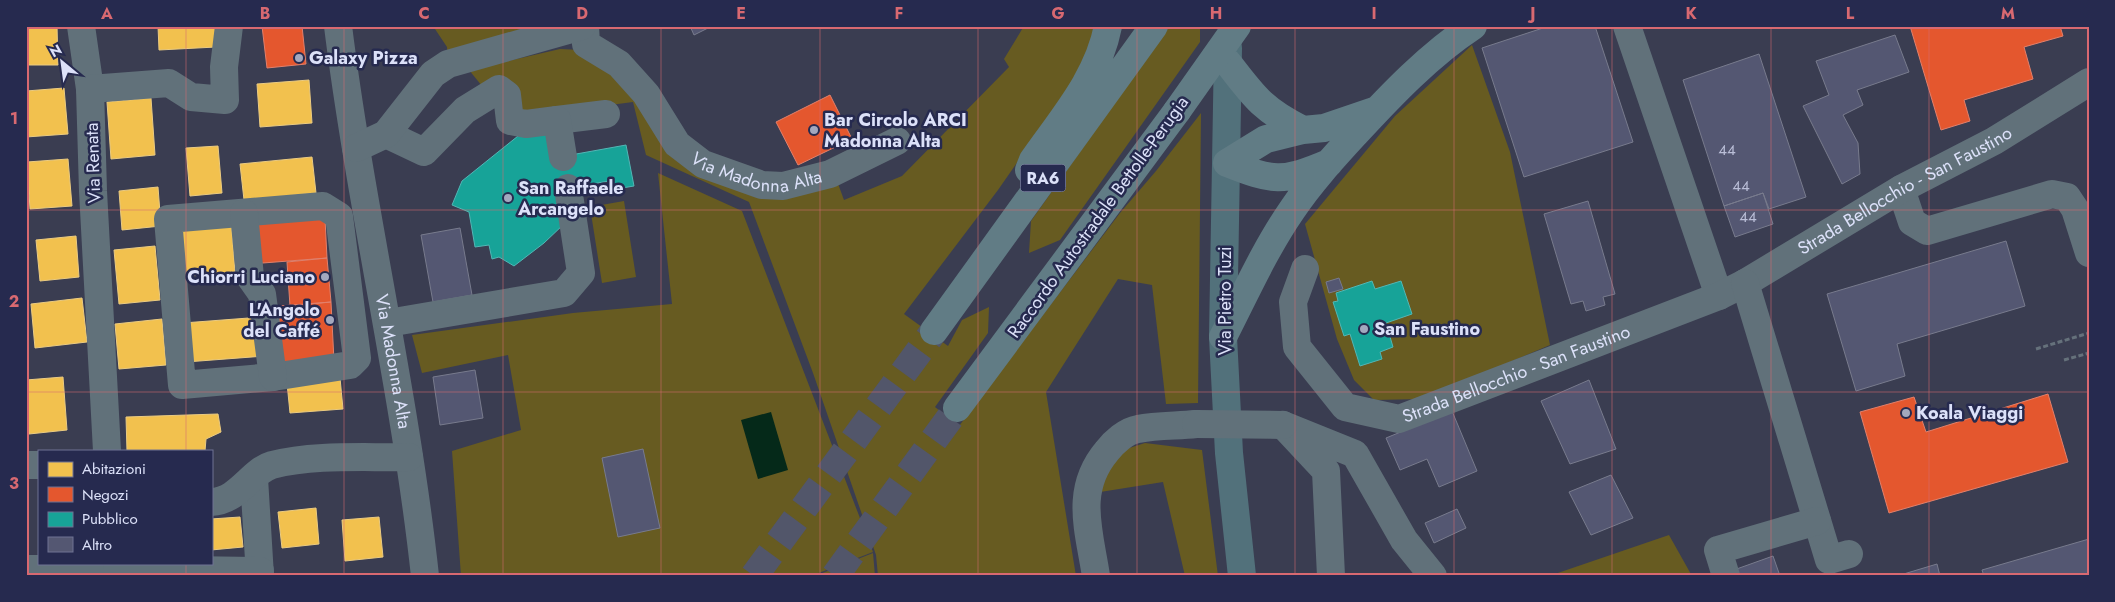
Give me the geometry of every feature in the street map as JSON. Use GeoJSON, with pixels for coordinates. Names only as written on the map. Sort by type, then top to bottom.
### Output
{"type":"FeatureCollection","features":[{"type":"Feature","properties":{"kind":"highway"},"geometry":{"type":"LineString","coordinates":[[1003,233],[1034,160],[1091,78],[1105,45],[1108,26]]}},
{"type":"Feature","properties":{"kind":"highway","name":"RA6"},"geometry":{"type":"LineString","coordinates":[[934,331],[1154,26]]}},
{"type":"Feature","properties":{"kind":"highway","name":"Raccordo Autostradale Bettolle-Perugia"},"geometry":{"type":"LineString","coordinates":[[958,408],[1177,111],[1237,26]]}},
{"type":"Feature","properties":{"kind":"highway"},"geometry":{"type":"LineString","coordinates":[[1223,337],[1260,263],[1292,209],[1328,163],[1377,110],[1448,42],[1473,26]]}},
{"type":"Feature","properties":{"kind":"highway"},"geometry":{"type":"LineString","coordinates":[[1228,63],[1257,101],[1276,116],[1303,130]]}},
{"type":"Feature","properties":{"kind":"highway"},"geometry":{"type":"LineString","coordinates":[[1227,162],[1266,139],[1303,130],[1324,128],[1377,110]]}},
{"type":"Feature","properties":{"kind":"highway"},"geometry":{"type":"LineString","coordinates":[[1227,162],[1262,177],[1279,179],[1301,174],[1328,163]]}},
{"type":"Feature","properties":{"kind":"main road","name":"Via Pietro Tuzi"},"geometry":{"type":"LineString","coordinates":[[1227,26],[1227,162],[1223,337],[1230,453],[1242,576]]}},
{"type":"Feature","properties":{"kind":"street","name":"Via Renata"},"geometry":{"type":"LineString","coordinates":[[81,26],[90,89],[93,191],[107,450]]}},
{"type":"Feature","properties":{"kind":"street"},"geometry":{"type":"LineString","coordinates":[[90,89],[169,83],[190,97],[225,100],[224,66],[229,26]]}},
{"type":"Feature","properties":{"kind":"street","name":"Via Madonna Alta"},"geometry":{"type":"LineString","coordinates":[[338,26],[351,128],[388,323],[418,506],[425,576]]}},
{"type":"Feature","properties":{"kind":"street","name":"Via Madonna Alta"},"geometry":{"type":"LineString","coordinates":[[356,148],[386,134],[433,74],[448,64],[584,26],[586,44],[619,64],[646,94],[677,144],[703,164],[762,185],[783,186],[830,174],[897,141]]}},
{"type":"Feature","properties":{"kind":"street"},"geometry":{"type":"LineString","coordinates":[[1627,26],[1719,296]]}},
{"type":"Feature","properties":{"kind":"street","name":"Strada Bellocchio - San Faustino"},"geometry":{"type":"LineString","coordinates":[[1305,269],[1294,302],[1297,347],[1345,407],[1399,419],[1719,296],[1746,283],[1901,189],[1994,141],[2089,82]]}},
{"type":"Feature","properties":{"kind":"street"},"geometry":{"type":"LineString","coordinates":[[386,134],[424,152],[466,110],[499,89],[507,95],[510,121],[526,124],[606,114]]}},
{"type":"Feature","properties":{"kind":"street"},"geometry":{"type":"LineString","coordinates":[[557,120],[563,157]]}},
{"type":"Feature","properties":{"kind":"street"},"geometry":{"type":"LineString","coordinates":[[388,323],[564,293],[580,273],[568,188]]}},
{"type":"Feature","properties":{"kind":"street"},"geometry":{"type":"LineString","coordinates":[[1901,189],[1912,222],[1927,231],[2052,194],[2066,197],[2075,209],[2089,253]]}},
{"type":"Feature","properties":{"kind":"street"},"geometry":{"type":"LineString","coordinates":[[323,206],[339,216],[349,296],[357,358],[350,365],[272,377],[182,385],[168,219],[323,206]]}},
{"type":"Feature","properties":{"kind":"street"},"geometry":{"type":"LineString","coordinates":[[244,213],[250,278],[262,294],[272,377]]}},
{"type":"Feature","properties":{"kind":"street"},"geometry":{"type":"LineString","coordinates":[[1746,283],[1817,521],[1837,563]]}},
{"type":"Feature","properties":{"kind":"street"},"geometry":{"type":"LineString","coordinates":[[349,296],[382,295]]}},
{"type":"Feature","properties":{"kind":"street"},"geometry":{"type":"LineString","coordinates":[[1096,576],[1085,506],[1089,480],[1100,459],[1114,442],[1136,429],[1196,424],[1283,425],[1355,454],[1404,540],[1433,576]]}},
{"type":"Feature","properties":{"kind":"street"},"geometry":{"type":"LineString","coordinates":[[1283,425],[1326,471],[1331,576]]}},
{"type":"Feature","properties":{"kind":"street"},"geometry":{"type":"LineString","coordinates":[[212,502],[221,502],[242,489],[269,466],[297,460],[409,457]]}},
{"type":"Feature","properties":{"kind":"street"},"geometry":{"type":"LineString","coordinates":[[26,569],[117,569],[260,573],[254,478]]}},
{"type":"Feature","properties":{"kind":"street"},"geometry":{"type":"LineString","coordinates":[[1726,576],[1718,550],[1817,521]]}},
{"type":"Feature","properties":{"kind":"path"},"geometry":{"type":"LineString","coordinates":[[2036,349],[2089,333]]}},
{"type":"Feature","properties":{"kind":"path"},"geometry":{"type":"LineString","coordinates":[[2064,360],[2089,353]]}},
{"type":"Feature","properties":{"kind":"shaded area"},"geometry":{"type":"Polygon","coordinates":[[[433,26],[582,26],[448,64],[447,47],[433,26]]]}},
{"type":"Feature","properties":{"kind":"shaded area"},"geometry":{"type":"Polygon","coordinates":[[[1024,26],[1099,26],[1073,82],[998,190],[904,314],[948,346],[962,320],[989,307],[988,333],[935,407],[959,426],[1120,213],[1156,171],[1201,113],[1198,403],[1166,404],[1152,285],[1118,279],[1046,392],[1076,576],[878,576],[876,555],[813,373],[749,202],[646,155],[633,102],[519,117],[482,86],[469,70],[560,49],[581,50],[594,57],[699,170],[837,181],[844,200],[902,176],[1009,67],[1004,59],[1024,26]]]}},
{"type":"Feature","properties":{"kind":"shaded area"},"geometry":{"type":"Polygon","coordinates":[[[1169,26],[1200,26],[1200,42],[1060,240],[1029,253],[1031,221],[1169,26]]]}},
{"type":"Feature","properties":{"kind":"shaded area"},"geometry":{"type":"Polygon","coordinates":[[[1472,45],[1510,152],[1550,345],[1422,399],[1374,400],[1354,380],[1337,339],[1305,224],[1395,116],[1472,45]]]}},
{"type":"Feature","properties":{"kind":"shaded area"},"geometry":{"type":"Polygon","coordinates":[[[658,173],[742,211],[873,552],[811,576],[461,576],[452,451],[521,430],[508,355],[422,373],[412,335],[573,313],[672,304],[658,173]]]}},
{"type":"Feature","properties":{"kind":"shaded area"},"geometry":{"type":"Polygon","coordinates":[[[624,201],[636,277],[602,283],[590,207],[624,201]]]}},
{"type":"Feature","properties":{"kind":"shaded area"},"geometry":{"type":"Polygon","coordinates":[[[771,412],[788,470],[758,479],[741,420],[771,412]]]}},
{"type":"Feature","properties":{"kind":"shaded area"},"geometry":{"type":"Polygon","coordinates":[[[1145,443],[1202,450],[1218,576],[1185,576],[1163,482],[1094,493],[1123,450],[1145,443]]]}},
{"type":"Feature","properties":{"kind":"shaded area"},"geometry":{"type":"Polygon","coordinates":[[[1669,535],[1692,576],[1549,576],[1669,535]]]}},
{"type":"Feature","properties":{"kind":"shaded area"},"geometry":{"type":"Polygon","coordinates":[[[873,553],[875,576],[815,576],[873,553]]]}},
{"type":"Feature","properties":{"kind":"building: Abitazioni"},"geometry":{"type":"Polygon","coordinates":[[[26,26],[57,26],[58,65],[26,65],[26,26]]]}},
{"type":"Feature","properties":{"kind":"building: Abitazioni"},"geometry":{"type":"Polygon","coordinates":[[[158,26],[215,26],[216,47],[159,50],[158,26]]]}},
{"type":"Feature","properties":{"kind":"building: Abitazioni"},"geometry":{"type":"Polygon","coordinates":[[[309,80],[312,123],[260,127],[257,84],[309,80]]]}},
{"type":"Feature","properties":{"kind":"building: Abitazioni"},"geometry":{"type":"Polygon","coordinates":[[[64,88],[68,134],[26,137],[26,91],[64,88]]]}},
{"type":"Feature","properties":{"kind":"building: Abitazioni"},"geometry":{"type":"Polygon","coordinates":[[[151,98],[155,155],[111,159],[107,102],[151,98]]]}},
{"type":"Feature","properties":{"kind":"building: Abitazioni"},"geometry":{"type":"Polygon","coordinates":[[[218,146],[222,193],[190,196],[186,148],[218,146]]]}},
{"type":"Feature","properties":{"kind":"building: Abitazioni"},"geometry":{"type":"Polygon","coordinates":[[[312,157],[316,193],[244,200],[240,164],[312,157]]]}},
{"type":"Feature","properties":{"kind":"building: Abitazioni"},"geometry":{"type":"Polygon","coordinates":[[[68,159],[72,206],[30,209],[27,162],[68,159]]]}},
{"type":"Feature","properties":{"kind":"building: Abitazioni"},"geometry":{"type":"Polygon","coordinates":[[[158,187],[161,226],[122,230],[119,191],[158,187]]]}},
{"type":"Feature","properties":{"kind":"building: Abitazioni"},"geometry":{"type":"Polygon","coordinates":[[[231,219],[235,272],[182,276],[178,222],[231,219]]]}},
{"type":"Feature","properties":{"kind":"building: Abitazioni"},"geometry":{"type":"Polygon","coordinates":[[[76,236],[79,277],[40,281],[36,240],[76,236]]]}},
{"type":"Feature","properties":{"kind":"building: Abitazioni"},"geometry":{"type":"Polygon","coordinates":[[[155,246],[160,300],[119,304],[114,250],[155,246]]]}},
{"type":"Feature","properties":{"kind":"building: Abitazioni"},"geometry":{"type":"Polygon","coordinates":[[[82,298],[87,342],[35,348],[31,304],[82,298]]]}},
{"type":"Feature","properties":{"kind":"building: Abitazioni"},"geometry":{"type":"Polygon","coordinates":[[[262,317],[265,356],[186,362],[183,323],[262,317]]]}},
{"type":"Feature","properties":{"kind":"building: Abitazioni"},"geometry":{"type":"Polygon","coordinates":[[[162,319],[166,365],[119,369],[115,324],[162,319]]]}},
{"type":"Feature","properties":{"kind":"building: Abitazioni"},"geometry":{"type":"Polygon","coordinates":[[[63,377],[67,430],[29,434],[26,380],[63,377]]]}},
{"type":"Feature","properties":{"kind":"building: Abitazioni"},"geometry":{"type":"Polygon","coordinates":[[[340,378],[343,409],[290,413],[287,383],[340,378]]]}},
{"type":"Feature","properties":{"kind":"building: Abitazioni"},"geometry":{"type":"Polygon","coordinates":[[[218,414],[221,432],[206,439],[205,450],[127,450],[126,417],[218,414]]]}},
{"type":"Feature","properties":{"kind":"building: Abitazioni"},"geometry":{"type":"Polygon","coordinates":[[[316,508],[319,544],[282,548],[278,512],[316,508]]]}},
{"type":"Feature","properties":{"kind":"building: Abitazioni"},"geometry":{"type":"Polygon","coordinates":[[[240,517],[243,547],[212,550],[212,519],[240,517]]]}},
{"type":"Feature","properties":{"kind":"building: Abitazioni"},"geometry":{"type":"Polygon","coordinates":[[[379,517],[383,557],[345,561],[342,520],[379,517]]]}},
{"type":"Feature","properties":{"kind":"building: Negozi"},"geometry":{"type":"Polygon","coordinates":[[[262,26],[302,26],[306,64],[267,68],[262,26]]]}},
{"type":"Feature","properties":{"kind":"building: Negozi"},"geometry":{"type":"Polygon","coordinates":[[[1910,26],[2060,26],[2063,36],[2024,47],[2033,79],[1964,100],[1970,121],[1941,130],[1910,26]]]}},
{"type":"Feature","properties":{"kind":"building: Negozi","name":"Bar Circolo ARCI Madonna Alta"},"geometry":{"type":"Polygon","coordinates":[[[830,95],[852,139],[798,165],[776,122],[830,95]]]}},
{"type":"Feature","properties":{"kind":"building: Negozi"},"geometry":{"type":"Polygon","coordinates":[[[325,219],[327,258],[250,264],[248,223],[325,219]]]}},
{"type":"Feature","properties":{"kind":"building: Negozi"},"geometry":{"type":"Polygon","coordinates":[[[327,258],[331,302],[290,306],[287,262],[327,258]]]}},
{"type":"Feature","properties":{"kind":"building: Negozi"},"geometry":{"type":"Polygon","coordinates":[[[331,302],[334,361],[282,364],[278,306],[331,302]]]}},
{"type":"Feature","properties":{"kind":"building: Negozi"},"geometry":{"type":"Polygon","coordinates":[[[2048,394],[2068,462],[1889,513],[1860,412],[1914,397],[1926,432],[2048,394]]]}},
{"type":"Feature","properties":{"kind":"building: Pubblico","name":"San Raffaele Arcangelo"},"geometry":{"type":"Polygon","coordinates":[[[549,127],[554,158],[626,145],[634,186],[610,190],[609,181],[568,188],[565,223],[544,243],[514,266],[499,257],[492,259],[489,245],[475,247],[469,212],[452,205],[462,181],[523,132],[549,127]]]}},
{"type":"Feature","properties":{"kind":"building: Pubblico","name":"San Faustino"},"geometry":{"type":"Polygon","coordinates":[[[1372,281],[1375,289],[1401,281],[1412,314],[1386,323],[1393,347],[1380,352],[1382,359],[1360,366],[1350,334],[1344,336],[1333,302],[1338,301],[1336,293],[1372,281]]]}},
{"type":"Feature","properties":{"kind":"building: Altro"},"geometry":{"type":"Polygon","coordinates":[[[690,26],[712,26],[694,35],[690,26]]]}},
{"type":"Feature","properties":{"kind":"building: Altro"},"geometry":{"type":"Polygon","coordinates":[[[1549,26],[1595,26],[1633,142],[1524,177],[1482,48],[1549,26]]]}},
{"type":"Feature","properties":{"kind":"building: Altro"},"geometry":{"type":"Polygon","coordinates":[[[1895,35],[1909,72],[1857,90],[1863,105],[1843,115],[1858,143],[1860,174],[1842,184],[1803,106],[1829,95],[1816,61],[1895,35]]]}},
{"type":"Feature","properties":{"kind":"building: Altro"},"geometry":{"type":"Polygon","coordinates":[[[1759,54],[1806,197],[1769,209],[1763,193],[1724,206],[1683,80],[1759,54]]]}},
{"type":"Feature","properties":{"kind":"building: Altro"},"geometry":{"type":"Polygon","coordinates":[[[1763,193],[1773,224],[1735,237],[1724,206],[1763,193]]]}},
{"type":"Feature","properties":{"kind":"building: Altro"},"geometry":{"type":"Polygon","coordinates":[[[1588,201],[1615,294],[1603,297],[1605,305],[1586,311],[1583,301],[1571,304],[1544,214],[1588,201]]]}},
{"type":"Feature","properties":{"kind":"building: Altro"},"geometry":{"type":"Polygon","coordinates":[[[460,228],[472,295],[433,302],[421,235],[460,228]]]}},
{"type":"Feature","properties":{"kind":"building: Altro"},"geometry":{"type":"Polygon","coordinates":[[[2006,241],[2025,306],[1897,344],[1905,376],[1856,391],[1827,294],[2006,241]]]}},
{"type":"Feature","properties":{"kind":"building: Altro"},"geometry":{"type":"Polygon","coordinates":[[[1339,278],[1343,289],[1329,293],[1326,282],[1339,278]]]}},
{"type":"Feature","properties":{"kind":"building: Altro"},"geometry":{"type":"Polygon","coordinates":[[[475,370],[483,418],[440,425],[433,377],[475,370]]]}},
{"type":"Feature","properties":{"kind":"building: Altro"},"geometry":{"type":"Polygon","coordinates":[[[1589,380],[1616,449],[1570,464],[1541,401],[1589,380]]]}},
{"type":"Feature","properties":{"kind":"building: Altro"},"geometry":{"type":"Polygon","coordinates":[[[1452,411],[1477,471],[1439,487],[1427,459],[1400,470],[1386,438],[1452,411]]]}},
{"type":"Feature","properties":{"kind":"building: Altro"},"geometry":{"type":"Polygon","coordinates":[[[643,449],[660,528],[618,537],[602,458],[643,449]]]}},
{"type":"Feature","properties":{"kind":"building: Altro"},"geometry":{"type":"Polygon","coordinates":[[[1611,475],[1633,518],[1591,535],[1569,492],[1611,475]]]}},
{"type":"Feature","properties":{"kind":"building: Altro"},"geometry":{"type":"Polygon","coordinates":[[[1457,509],[1466,528],[1434,543],[1425,523],[1457,509]]]}},
{"type":"Feature","properties":{"kind":"building: Altro"},"geometry":{"type":"Polygon","coordinates":[[[2089,539],[2089,576],[1984,576],[1982,570],[2089,539]]]}},
{"type":"Feature","properties":{"kind":"building: Altro"},"geometry":{"type":"Polygon","coordinates":[[[1773,556],[1780,576],[1733,576],[1731,571],[1773,556]]]}},
{"type":"Feature","properties":{"kind":"building: Altro"},"geometry":{"type":"Polygon","coordinates":[[[1937,564],[1940,576],[1897,576],[1937,564]]]}},
{"type":"Feature","properties":{"kind":"tunnel"},"geometry":{"type":"LineString","coordinates":[[754,576],[934,331]]}},
{"type":"Feature","properties":{"kind":"tunnel"},"geometry":{"type":"LineString","coordinates":[[835,576],[957,408]]}},
{"type":"Feature","properties":{"kind":"place","name":"Galaxy Pizza"},"geometry":{"type":"Point","coordinates":[299,58]}},
{"type":"Feature","properties":{"kind":"place","name":"Bar Circolo ARCI Madonna Alta"},"geometry":{"type":"Point","coordinates":[814,130]}},
{"type":"Feature","properties":{"kind":"place","name":"San Raffaele Arcangelo"},"geometry":{"type":"Point","coordinates":[508,198]}},
{"type":"Feature","properties":{"kind":"place","name":"Chiorri Luciano"},"geometry":{"type":"Point","coordinates":[325,277]}},
{"type":"Feature","properties":{"kind":"place","name":"L'Angolo del Caffé"},"geometry":{"type":"Point","coordinates":[330,320]}},
{"type":"Feature","properties":{"kind":"place","name":"San Faustino"},"geometry":{"type":"Point","coordinates":[1364,329]}},
{"type":"Feature","properties":{"kind":"place","name":"Koala Viaggi"},"geometry":{"type":"Point","coordinates":[1906,413]}}]}
